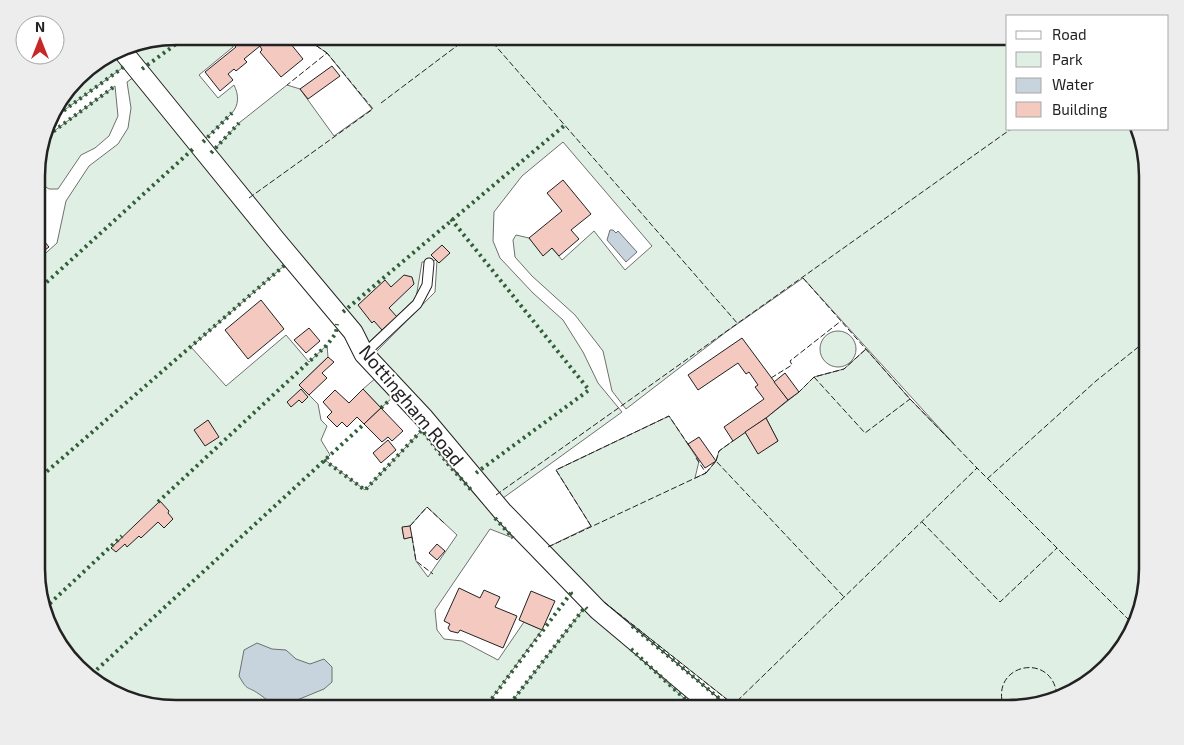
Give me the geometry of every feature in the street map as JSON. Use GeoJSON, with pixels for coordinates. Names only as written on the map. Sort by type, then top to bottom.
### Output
{"type":"FeatureCollection","features":[{"type":"Feature","properties":{"kind":"street","name":"Nottingham Road"},"geometry":{"type":"LineString","coordinates":[[126,55],[353,332],[364,354],[424,418],[502,511],[593,605],[705,700]]}},
{"type":"Feature","properties":{"kind":"lane"},"geometry":{"type":"LineString","coordinates":[[364,354],[418,304],[427,285],[429,263]]}},
{"type":"Feature","properties":{"kind":"green space"},"geometry":{"type":"Polygon","coordinates":[[[167,45],[233,45],[233,47],[199,75],[218,98],[234,85],[237,92],[237,103],[232,113],[201,143],[132,53],[167,45]]]}},
{"type":"Feature","properties":{"kind":"green space"},"geometry":{"type":"Polygon","coordinates":[[[315,45],[1006,45],[1006,130],[1130,130],[1135,142],[1139,167],[1139,578],[1132,611],[1112,649],[1101,662],[1074,682],[1042,696],[1025,699],[728,700],[595,595],[548,547],[591,526],[556,470],[669,416],[699,461],[695,478],[706,473],[716,461],[719,451],[745,432],[758,453],[778,441],[766,418],[799,392],[814,377],[844,369],[866,349],[910,399],[954,444],[803,278],[726,332],[626,409],[612,391],[603,351],[575,315],[532,276],[515,257],[513,240],[516,235],[529,238],[543,255],[552,248],[562,260],[594,231],[625,270],[652,246],[563,142],[522,176],[494,212],[493,241],[500,258],[533,293],[563,320],[583,352],[598,383],[622,412],[499,501],[373,355],[435,292],[437,260],[422,262],[416,298],[369,342],[363,340],[210,154],[239,123],[287,85],[300,89],[334,136],[372,109],[327,53],[315,45]]]}},
{"type":"Feature","properties":{"kind":"green space"},"geometry":{"type":"Polygon","coordinates":[[[119,59],[125,66],[62,112],[83,83],[96,72],[119,59]]]}},
{"type":"Feature","properties":{"kind":"green space"},"geometry":{"type":"Polygon","coordinates":[[[134,77],[286,264],[191,347],[226,386],[286,335],[309,362],[327,345],[328,357],[299,385],[318,404],[321,420],[327,426],[321,440],[330,455],[325,460],[365,490],[422,430],[448,464],[513,538],[490,529],[435,610],[437,630],[444,639],[462,641],[498,660],[524,622],[542,630],[491,700],[159,699],[134,693],[103,678],[83,662],[67,642],[49,603],[45,569],[45,254],[57,243],[66,201],[89,166],[118,144],[128,128],[131,108],[127,82],[134,77]],[[427,507],[410,526],[402,528],[404,538],[412,537],[416,561],[428,577],[457,535],[427,507]]]}},
{"type":"Feature","properties":{"kind":"green space"},"geometry":{"type":"Polygon","coordinates":[[[115,86],[118,116],[109,136],[95,148],[81,155],[58,189],[49,189],[45,186],[46,159],[53,132],[115,86]]]}},
{"type":"Feature","properties":{"kind":"green space"},"geometry":{"type":"Polygon","coordinates":[[[838,331],[850,337],[856,349],[850,361],[838,367],[826,361],[820,349],[826,337],[838,331]]]}},
{"type":"Feature","properties":{"kind":"green space"},"geometry":{"type":"Polygon","coordinates":[[[377,377],[393,397],[381,408],[363,389],[377,377]]]}},
{"type":"Feature","properties":{"kind":"green space"},"geometry":{"type":"Polygon","coordinates":[[[585,607],[686,700],[513,700],[585,607]]]}},
{"type":"Feature","properties":{"kind":"water"},"geometry":{"type":"Polygon","coordinates":[[[610,230],[616,233],[618,231],[637,252],[626,262],[607,240],[610,230]]]}},
{"type":"Feature","properties":{"kind":"water"},"geometry":{"type":"Polygon","coordinates":[[[257,643],[272,649],[286,650],[296,659],[310,664],[324,659],[332,667],[332,682],[324,689],[297,700],[267,700],[246,686],[239,676],[244,650],[257,643]]]}},
{"type":"Feature","properties":{"kind":"building"},"geometry":{"type":"Polygon","coordinates":[[[234,45],[292,45],[303,59],[281,77],[260,52],[262,50],[260,46],[244,59],[247,62],[236,71],[234,69],[228,74],[233,80],[220,91],[205,72],[236,47],[234,45]]]}},
{"type":"Feature","properties":{"kind":"building"},"geometry":{"type":"Polygon","coordinates":[[[332,66],[340,76],[308,99],[300,89],[332,66]]]}},
{"type":"Feature","properties":{"kind":"building"},"geometry":{"type":"Polygon","coordinates":[[[563,180],[591,214],[571,230],[579,239],[559,256],[552,248],[543,256],[529,238],[562,211],[547,193],[563,180]]]}},
{"type":"Feature","properties":{"kind":"building"},"geometry":{"type":"Polygon","coordinates":[[[45,242],[49,247],[45,250],[45,242]]]}},
{"type":"Feature","properties":{"kind":"building"},"geometry":{"type":"Polygon","coordinates":[[[442,245],[450,253],[439,263],[431,255],[442,245]]]}},
{"type":"Feature","properties":{"kind":"building"},"geometry":{"type":"Polygon","coordinates":[[[404,275],[412,277],[414,284],[389,308],[397,317],[382,330],[374,321],[372,323],[358,305],[385,280],[391,287],[404,275]]]}},
{"type":"Feature","properties":{"kind":"building"},"geometry":{"type":"Polygon","coordinates":[[[261,300],[284,329],[248,359],[225,330],[261,300]]]}},
{"type":"Feature","properties":{"kind":"building"},"geometry":{"type":"Polygon","coordinates":[[[309,328],[320,341],[306,353],[294,340],[309,328]]]}},
{"type":"Feature","properties":{"kind":"building"},"geometry":{"type":"Polygon","coordinates":[[[742,338],[788,400],[733,441],[724,427],[764,399],[755,387],[758,385],[749,372],[746,374],[738,363],[698,390],[688,375],[742,338]]]}},
{"type":"Feature","properties":{"kind":"building"},"geometry":{"type":"Polygon","coordinates":[[[328,357],[334,362],[322,373],[327,378],[309,395],[299,385],[328,357]]]}},
{"type":"Feature","properties":{"kind":"building"},"geometry":{"type":"Polygon","coordinates":[[[785,373],[799,392],[788,400],[774,382],[785,373]]]}},
{"type":"Feature","properties":{"kind":"building"},"geometry":{"type":"Polygon","coordinates":[[[301,389],[308,397],[302,403],[299,400],[291,407],[287,402],[301,389]]]}},
{"type":"Feature","properties":{"kind":"building"},"geometry":{"type":"Polygon","coordinates":[[[363,389],[381,408],[364,424],[357,417],[347,427],[342,422],[337,427],[327,417],[332,412],[323,402],[335,390],[349,403],[363,389]]]}},
{"type":"Feature","properties":{"kind":"building"},"geometry":{"type":"Polygon","coordinates":[[[381,408],[403,431],[392,441],[388,437],[382,442],[364,424],[381,408]]]}},
{"type":"Feature","properties":{"kind":"building"},"geometry":{"type":"Polygon","coordinates":[[[766,418],[778,441],[758,454],[745,432],[766,418]]]}},
{"type":"Feature","properties":{"kind":"building"},"geometry":{"type":"Polygon","coordinates":[[[208,420],[219,437],[205,446],[194,430],[208,420]]]}},
{"type":"Feature","properties":{"kind":"building"},"geometry":{"type":"Polygon","coordinates":[[[699,437],[716,461],[705,468],[688,444],[699,437]]]}},
{"type":"Feature","properties":{"kind":"building"},"geometry":{"type":"Polygon","coordinates":[[[388,440],[396,450],[381,463],[373,453],[388,440]]]}},
{"type":"Feature","properties":{"kind":"building"},"geometry":{"type":"Polygon","coordinates":[[[160,501],[173,519],[164,528],[158,522],[141,538],[139,536],[127,547],[125,544],[116,552],[111,548],[160,501]]]}},
{"type":"Feature","properties":{"kind":"building"},"geometry":{"type":"Polygon","coordinates":[[[410,526],[412,537],[404,539],[402,527],[410,526]]]}},
{"type":"Feature","properties":{"kind":"building"},"geometry":{"type":"Polygon","coordinates":[[[437,544],[445,551],[437,560],[429,553],[437,544]]]}},
{"type":"Feature","properties":{"kind":"building"},"geometry":{"type":"Polygon","coordinates":[[[459,588],[480,598],[484,590],[500,597],[495,607],[517,616],[503,648],[460,630],[458,633],[450,631],[448,628],[450,624],[444,621],[459,588]]]}},
{"type":"Feature","properties":{"kind":"building"},"geometry":{"type":"Polygon","coordinates":[[[531,591],[555,601],[542,630],[519,620],[531,591]]]}},
{"type":"Feature","properties":{"kind":"hedge"},"geometry":{"type":"LineString","coordinates":[[142,69],[175,45]]}},
{"type":"Feature","properties":{"kind":"hedge"},"geometry":{"type":"LineString","coordinates":[[62,112],[125,66]]}},
{"type":"Feature","properties":{"kind":"hedge"},"geometry":{"type":"LineString","coordinates":[[53,132],[115,86]]}},
{"type":"Feature","properties":{"kind":"hedge"},"geometry":{"type":"LineString","coordinates":[[203,142],[232,113]]}},
{"type":"Feature","properties":{"kind":"hedge"},"geometry":{"type":"LineString","coordinates":[[211,153],[239,123]]}},
{"type":"Feature","properties":{"kind":"hedge"},"geometry":{"type":"LineString","coordinates":[[343,312],[565,125]]}},
{"type":"Feature","properties":{"kind":"hedge"},"geometry":{"type":"LineString","coordinates":[[45,284],[193,149]]}},
{"type":"Feature","properties":{"kind":"hedge"},"geometry":{"type":"LineString","coordinates":[[451,219],[589,390],[476,473]]}},
{"type":"Feature","properties":{"kind":"hedge"},"geometry":{"type":"LineString","coordinates":[[45,473],[285,263]]}},
{"type":"Feature","properties":{"kind":"hedge"},"geometry":{"type":"LineString","coordinates":[[158,502],[327,345],[336,333],[337,324]]}},
{"type":"Feature","properties":{"kind":"hedge"},"geometry":{"type":"LineString","coordinates":[[381,408],[393,397]]}},
{"type":"Feature","properties":{"kind":"hedge"},"geometry":{"type":"LineString","coordinates":[[95,671],[364,424]]}},
{"type":"Feature","properties":{"kind":"hedge"},"geometry":{"type":"LineString","coordinates":[[324,460],[365,490],[422,430],[472,491]]}},
{"type":"Feature","properties":{"kind":"hedge"},"geometry":{"type":"LineString","coordinates":[[495,518],[513,538]]}},
{"type":"Feature","properties":{"kind":"hedge"},"geometry":{"type":"LineString","coordinates":[[49,604],[122,536]]}},
{"type":"Feature","properties":{"kind":"hedge"},"geometry":{"type":"LineString","coordinates":[[491,700],[571,593],[569,591]]}},
{"type":"Feature","properties":{"kind":"hedge"},"geometry":{"type":"LineString","coordinates":[[513,700],[585,607],[587,609]]}},
{"type":"Feature","properties":{"kind":"hedge"},"geometry":{"type":"LineString","coordinates":[[632,626],[721,700]]}},
{"type":"Feature","properties":{"kind":"hedge"},"geometry":{"type":"LineString","coordinates":[[631,649],[686,700]]}},
{"type":"Feature","properties":{"kind":"fence"},"geometry":{"type":"LineString","coordinates":[[315,45],[327,53]]}},
{"type":"Feature","properties":{"kind":"fence"},"geometry":{"type":"LineString","coordinates":[[381,103],[458,45]]}},
{"type":"Feature","properties":{"kind":"fence"},"geometry":{"type":"LineString","coordinates":[[495,45],[738,324]]}},
{"type":"Feature","properties":{"kind":"fence"},"geometry":{"type":"LineString","coordinates":[[249,198],[373,109],[327,53],[287,85]]}},
{"type":"Feature","properties":{"kind":"fence"},"geometry":{"type":"LineString","coordinates":[[496,495],[1010,130]]}},
{"type":"Feature","properties":{"kind":"fence"},"geometry":{"type":"LineString","coordinates":[[803,278],[910,399],[1128,619]]}},
{"type":"Feature","properties":{"kind":"fence"},"geometry":{"type":"LineString","coordinates":[[771,378],[792,365],[790,361],[841,321]]}},
{"type":"Feature","properties":{"kind":"fence"},"geometry":{"type":"LineString","coordinates":[[987,479],[1096,381],[1139,346]]}},
{"type":"Feature","properties":{"kind":"fence"},"geometry":{"type":"LineString","coordinates":[[798,393],[814,377],[844,369],[866,349]]}},
{"type":"Feature","properties":{"kind":"fence"},"geometry":{"type":"LineString","coordinates":[[814,377],[865,433],[910,399]]}},
{"type":"Feature","properties":{"kind":"fence"},"geometry":{"type":"LineString","coordinates":[[591,526],[556,470],[669,416],[690,447]]}},
{"type":"Feature","properties":{"kind":"fence"},"geometry":{"type":"LineString","coordinates":[[716,461],[719,451],[733,441]]}},
{"type":"Feature","properties":{"kind":"fence"},"geometry":{"type":"LineString","coordinates":[[548,547],[706,473],[696,458]]}},
{"type":"Feature","properties":{"kind":"fence"},"geometry":{"type":"LineString","coordinates":[[706,473],[716,461],[844,597]]}},
{"type":"Feature","properties":{"kind":"fence"},"geometry":{"type":"LineString","coordinates":[[738,700],[977,468]]}},
{"type":"Feature","properties":{"kind":"fence"},"geometry":{"type":"LineString","coordinates":[[410,526],[427,507],[444,523]]}},
{"type":"Feature","properties":{"kind":"fence"},"geometry":{"type":"LineString","coordinates":[[922,522],[1000,602],[1057,548]]}},
{"type":"Feature","properties":{"kind":"fence"},"geometry":{"type":"LineString","coordinates":[[412,537],[416,561],[433,574]]}},
{"type":"Feature","properties":{"kind":"fence"},"geometry":{"type":"LineString","coordinates":[[604,602],[728,700]]}},
{"type":"Feature","properties":{"kind":"fence"},"geometry":{"type":"LineString","coordinates":[[1003,700],[1002,693],[1005,681],[1013,673],[1023,668],[1034,668],[1045,672],[1053,682],[1056,691]]}}]}
